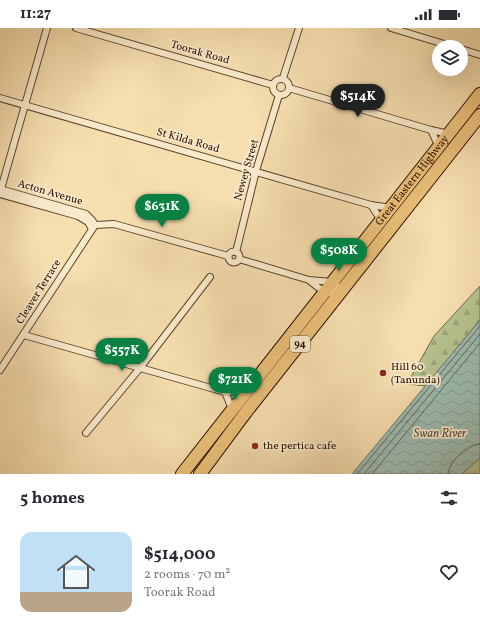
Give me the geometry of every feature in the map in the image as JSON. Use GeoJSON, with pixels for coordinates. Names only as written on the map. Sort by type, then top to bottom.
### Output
{"type":"FeatureCollection","features":[{"type":"Feature","properties":{"kind":"highway","name":"Great Eastern Highway"},"geometry":{"type":"LineString","coordinates":[[182,474],[480,94]]}},
{"type":"Feature","properties":{"kind":"highway","name":"Great Eastern Highway"},"geometry":{"type":"LineString","coordinates":[[200,474],[246,412],[480,115]]}},
{"type":"Feature","properties":{"kind":"street"},"geometry":{"type":"LineString","coordinates":[[0,191],[47,28]]}},
{"type":"Feature","properties":{"kind":"street","name":"Toorak Road"},"geometry":{"type":"LineString","coordinates":[[76,28],[273,85]]}},
{"type":"Feature","properties":{"kind":"street"},"geometry":{"type":"LineString","coordinates":[[283,78],[299,28]]}},
{"type":"Feature","properties":{"kind":"street"},"geometry":{"type":"LineString","coordinates":[[391,28],[432,40]]}},
{"type":"Feature","properties":{"kind":"street"},"geometry":{"type":"LineString","coordinates":[[468,51],[480,55]]}},
{"type":"Feature","properties":{"kind":"street"},"geometry":{"type":"LineString","coordinates":[[283,78],[289,83],[289,88],[284,94],[279,95],[273,89],[273,85],[278,79],[283,78]]}},
{"type":"Feature","properties":{"kind":"street"},"geometry":{"type":"LineString","coordinates":[[289,88],[431,130],[450,134]]}},
{"type":"Feature","properties":{"kind":"street","name":"Newey Street"},"geometry":{"type":"LineString","coordinates":[[236,252],[256,171],[279,95]]}},
{"type":"Feature","properties":{"kind":"street","name":"St Kilda Road"},"geometry":{"type":"LineString","coordinates":[[0,98],[256,171],[371,206],[392,208]]}},
{"type":"Feature","properties":{"kind":"street"},"geometry":{"type":"LineString","coordinates":[[431,130],[439,148]]}},
{"type":"Feature","properties":{"kind":"street","name":"Acton Avenue"},"geometry":{"type":"LineString","coordinates":[[0,191],[86,214],[92,220],[93,227]]}},
{"type":"Feature","properties":{"kind":"street"},"geometry":{"type":"LineString","coordinates":[[371,206],[381,220]]}},
{"type":"Feature","properties":{"kind":"street"},"geometry":{"type":"LineString","coordinates":[[93,227],[114,224],[228,256],[228,259],[233,262],[239,259],[309,280],[329,287],[334,292],[347,277],[356,273]]}},
{"type":"Feature","properties":{"kind":"street","name":"Cleaver Terrace"},"geometry":{"type":"LineString","coordinates":[[0,370],[93,227]]}},
{"type":"Feature","properties":{"kind":"street"},"geometry":{"type":"LineString","coordinates":[[228,256],[231,252],[236,252],[239,255],[239,259]]}},
{"type":"Feature","properties":{"kind":"street"},"geometry":{"type":"LineString","coordinates":[[86,433],[140,368],[210,277]]}},
{"type":"Feature","properties":{"kind":"street"},"geometry":{"type":"LineString","coordinates":[[309,280],[329,287]]}},
{"type":"Feature","properties":{"kind":"street"},"geometry":{"type":"LineString","coordinates":[[24,334],[224,392],[246,391]]}},
{"type":"Feature","properties":{"kind":"street"},"geometry":{"type":"LineString","coordinates":[[224,392],[232,409]]}},
{"type":"Feature","properties":{"kind":"green space"},"geometry":{"type":"Polygon","coordinates":[[[480,286],[480,320],[426,386],[407,384],[434,336],[480,286]]]}},
{"type":"Feature","properties":{"kind":"green space"},"geometry":{"type":"Polygon","coordinates":[[[480,458],[480,474],[462,474],[480,458]]]}},
{"type":"Feature","properties":{"kind":"water","name":"Swan River"},"geometry":{"type":"Polygon","coordinates":[[[480,320],[480,458],[462,474],[352,474],[480,320]]]}},
{"type":"Feature","properties":{"kind":"place","name":"Hill 60 (Tanunda)"},"geometry":{"type":"Point","coordinates":[383,373]}},
{"type":"Feature","properties":{"kind":"place","name":"the pertica cafe"},"geometry":{"type":"Point","coordinates":[255,446]}}]}
